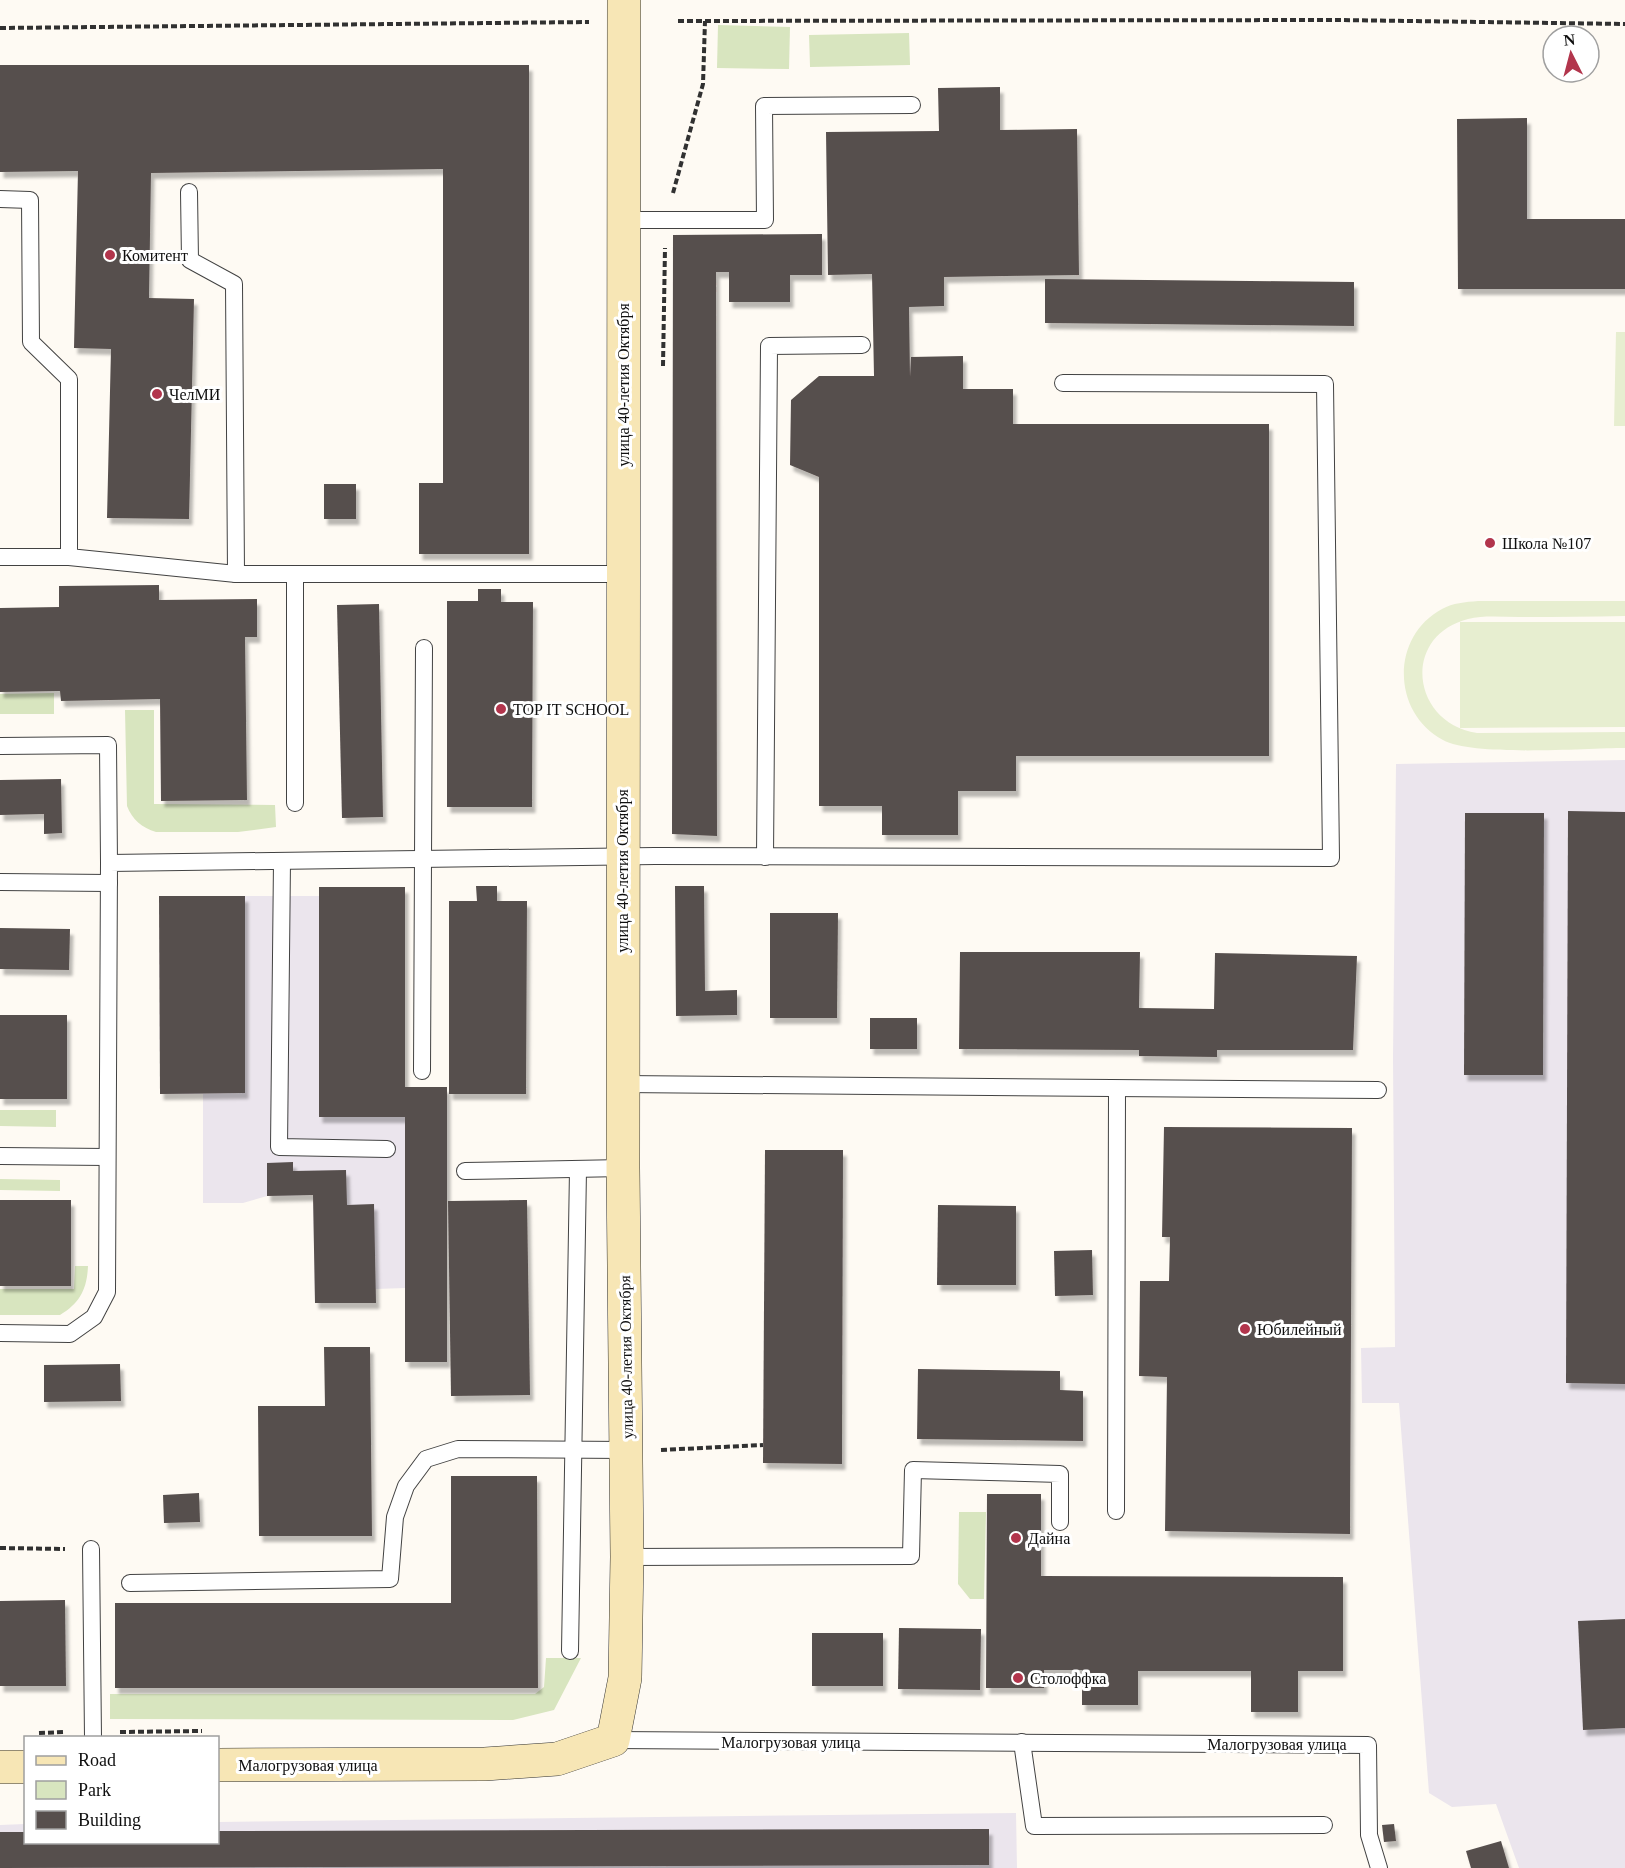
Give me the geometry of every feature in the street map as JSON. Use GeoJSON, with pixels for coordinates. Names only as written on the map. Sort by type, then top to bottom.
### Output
{"type":"FeatureCollection","features":[{"type":"Feature","properties":{"kind":"street","name":"улица 40-летия Октября"},"geometry":{"type":"LineString","coordinates":[[614,1740],[625,1678],[628,1450],[622,1084],[624,0]]}},
{"type":"Feature","properties":{"kind":"street","name":"Малогрузовая улица"},"geometry":{"type":"LineString","coordinates":[[219,1765],[485,1764],[557,1759],[614,1740]]}},
{"type":"Feature","properties":{"kind":"street"},"geometry":{"type":"LineString","coordinates":[[0,1767],[24,1767]]}},
{"type":"Feature","properties":{"kind":"lane"},"geometry":{"type":"LineString","coordinates":[[624,220],[765,220],[764,106],[912,105]]}},
{"type":"Feature","properties":{"kind":"lane"},"geometry":{"type":"LineString","coordinates":[[189,192],[190,260],[234,284],[236,574]]}},
{"type":"Feature","properties":{"kind":"lane"},"geometry":{"type":"LineString","coordinates":[[0,200],[30,200],[31,342],[69,380],[69,558]]}},
{"type":"Feature","properties":{"kind":"lane"},"geometry":{"type":"LineString","coordinates":[[765,857],[769,346],[862,345]]}},
{"type":"Feature","properties":{"kind":"lane"},"geometry":{"type":"LineString","coordinates":[[109,863],[622,857],[1331,858],[1325,384],[1063,383]]}},
{"type":"Feature","properties":{"kind":"lane"},"geometry":{"type":"LineString","coordinates":[[0,557],[69,558],[236,574],[622,574]]}},
{"type":"Feature","properties":{"kind":"lane"},"geometry":{"type":"LineString","coordinates":[[295,574],[295,803]]}},
{"type":"Feature","properties":{"kind":"lane"},"geometry":{"type":"LineString","coordinates":[[422,1071],[424,648]]}},
{"type":"Feature","properties":{"kind":"lane"},"geometry":{"type":"LineString","coordinates":[[0,746],[108,745],[109,863],[107,1292],[94,1317],[70,1334],[0,1333]]}},
{"type":"Feature","properties":{"kind":"lane"},"geometry":{"type":"LineString","coordinates":[[282,861],[279,1148],[387,1149]]}},
{"type":"Feature","properties":{"kind":"lane"},"geometry":{"type":"LineString","coordinates":[[0,882],[109,884]]}},
{"type":"Feature","properties":{"kind":"lane"},"geometry":{"type":"LineString","coordinates":[[622,1084],[1378,1090]]}},
{"type":"Feature","properties":{"kind":"lane"},"geometry":{"type":"LineString","coordinates":[[1116,1511],[1117,1089]]}},
{"type":"Feature","properties":{"kind":"lane"},"geometry":{"type":"LineString","coordinates":[[0,1156],[107,1157]]}},
{"type":"Feature","properties":{"kind":"lane"},"geometry":{"type":"LineString","coordinates":[[465,1171],[623,1168]]}},
{"type":"Feature","properties":{"kind":"lane"},"geometry":{"type":"LineString","coordinates":[[570,1651],[578,1170]]}},
{"type":"Feature","properties":{"kind":"lane"},"geometry":{"type":"LineString","coordinates":[[130,1583],[390,1579],[396,1517],[406,1486],[426,1459],[458,1449],[628,1450]]}},
{"type":"Feature","properties":{"kind":"lane"},"geometry":{"type":"LineString","coordinates":[[627,1557],[911,1556],[913,1470],[1060,1474],[1060,1522]]}},
{"type":"Feature","properties":{"kind":"lane"},"geometry":{"type":"LineString","coordinates":[[91,1549],[93,1735]]}},
{"type":"Feature","properties":{"kind":"lane","name":"Малогрузовая улица"},"geometry":{"type":"LineString","coordinates":[[614,1740],[1368,1745],[1369,1835],[1379,1868]]}},
{"type":"Feature","properties":{"kind":"lane"},"geometry":{"type":"LineString","coordinates":[[1022,1742],[1034,1826],[1324,1825]]}},
{"type":"Feature","properties":{"kind":"path"},"geometry":{"type":"LineString","coordinates":[[678,21],[1337,20],[1625,24]]}},
{"type":"Feature","properties":{"kind":"path"},"geometry":{"type":"LineString","coordinates":[[663,373],[665,220],[703,84],[705,21]]}},
{"type":"Feature","properties":{"kind":"path"},"geometry":{"type":"LineString","coordinates":[[0,28],[590,22]]}},
{"type":"Feature","properties":{"kind":"path"},"geometry":{"type":"LineString","coordinates":[[663,1438],[663,1450]]}},
{"type":"Feature","properties":{"kind":"path"},"geometry":{"type":"LineString","coordinates":[[628,1450],[764,1445]]}},
{"type":"Feature","properties":{"kind":"path"},"geometry":{"type":"LineString","coordinates":[[0,1548],[91,1549]]}},
{"type":"Feature","properties":{"kind":"path"},"geometry":{"type":"LineString","coordinates":[[35,1733],[93,1735],[212,1731]]}},
{"type":"Feature","properties":{"kind":"shaded area"},"geometry":{"type":"Polygon","coordinates":[[[1625,760],[1625,1868],[1519,1868],[1496,1804],[1452,1807],[1429,1793],[1399,1403],[1362,1403],[1361,1348],[1395,1347],[1393,1058],[1396,764],[1625,760]]]}},
{"type":"Feature","properties":{"kind":"shaded area"},"geometry":{"type":"Polygon","coordinates":[[[319,887],[405,887],[405,1288],[376,1289],[376,1303],[315,1303],[313,1195],[267,1196],[243,1203],[203,1203],[203,1094],[160,1094],[159,896],[319,896],[319,887]]]}},
{"type":"Feature","properties":{"kind":"shaded area"},"geometry":{"type":"Polygon","coordinates":[[[1016,1813],[1017,1868],[0,1868],[0,1825],[24,1824],[24,1844],[219,1844],[219,1822],[1016,1813]]]}},
{"type":"Feature","properties":{"kind":"green space"},"geometry":{"type":"Polygon","coordinates":[[[718,25],[790,27],[789,69],[717,68],[718,25]]]}},
{"type":"Feature","properties":{"kind":"green space"},"geometry":{"type":"Polygon","coordinates":[[[909,33],[910,65],[810,67],[809,35],[909,33]]]}},
{"type":"Feature","properties":{"kind":"green space"},"geometry":{"type":"Polygon","coordinates":[[[1616,332],[1625,332],[1625,426],[1614,426],[1616,332]]]}},
{"type":"Feature","properties":{"kind":"green space"},"geometry":{"type":"Polygon","coordinates":[[[1625,601],[1625,616],[1493,616],[1468,619],[1446,628],[1432,643],[1424,660],[1423,679],[1427,697],[1438,713],[1455,726],[1477,733],[1625,732],[1625,748],[1503,750],[1478,748],[1443,740],[1426,728],[1414,712],[1407,694],[1404,675],[1406,656],[1413,637],[1425,622],[1442,609],[1464,602],[1625,601]]]}},
{"type":"Feature","properties":{"kind":"green space"},"geometry":{"type":"Polygon","coordinates":[[[1460,622],[1625,622],[1625,727],[1460,728],[1460,622]]]}},
{"type":"Feature","properties":{"kind":"green space"},"geometry":{"type":"Polygon","coordinates":[[[54,693],[54,714],[0,714],[0,694],[54,693]]]}},
{"type":"Feature","properties":{"kind":"green space"},"geometry":{"type":"Polygon","coordinates":[[[125,710],[154,710],[154,804],[275,805],[276,827],[238,832],[156,832],[142,825],[127,806],[125,710]]]}},
{"type":"Feature","properties":{"kind":"green space"},"geometry":{"type":"Polygon","coordinates":[[[0,1110],[56,1110],[56,1127],[0,1126],[0,1110]]]}},
{"type":"Feature","properties":{"kind":"green space"},"geometry":{"type":"Polygon","coordinates":[[[0,1179],[60,1180],[60,1191],[0,1190],[0,1179]]]}},
{"type":"Feature","properties":{"kind":"green space"},"geometry":{"type":"Polygon","coordinates":[[[75,1266],[88,1266],[86,1282],[73,1306],[60,1315],[0,1315],[0,1289],[74,1289],[75,1266]]]}},
{"type":"Feature","properties":{"kind":"green space"},"geometry":{"type":"Polygon","coordinates":[[[959,1512],[986,1512],[984,1599],[970,1599],[958,1584],[959,1512]]]}},
{"type":"Feature","properties":{"kind":"green space"},"geometry":{"type":"Polygon","coordinates":[[[546,1658],[581,1658],[554,1710],[513,1720],[110,1719],[110,1694],[535,1694],[544,1687],[546,1658]]]}},
{"type":"Feature","properties":{"kind":"building"},"geometry":{"type":"Polygon","coordinates":[[[0,65],[529,65],[529,554],[419,554],[419,483],[443,483],[443,169],[151,173],[149,298],[194,299],[189,519],[107,518],[111,349],[74,348],[78,171],[0,172],[0,65]]]}},
{"type":"Feature","properties":{"kind":"building"},"geometry":{"type":"Polygon","coordinates":[[[1000,87],[1000,130],[1077,129],[1079,275],[944,277],[944,306],[909,307],[910,377],[911,357],[963,356],[963,389],[1013,389],[1013,424],[1269,424],[1269,756],[1016,756],[1016,791],[958,791],[958,835],[882,835],[882,806],[819,806],[819,477],[790,465],[791,400],[819,376],[874,376],[872,274],[828,275],[826,132],[939,131],[938,88],[1000,87]]]}},
{"type":"Feature","properties":{"kind":"building"},"geometry":{"type":"Polygon","coordinates":[[[1527,118],[1527,219],[1625,219],[1625,289],[1458,289],[1457,119],[1527,118]]]}},
{"type":"Feature","properties":{"kind":"building"},"geometry":{"type":"Polygon","coordinates":[[[822,234],[822,275],[790,275],[790,302],[729,302],[729,272],[716,272],[717,836],[672,834],[673,235],[822,234]]]}},
{"type":"Feature","properties":{"kind":"building"},"geometry":{"type":"Polygon","coordinates":[[[1045,279],[1354,282],[1354,326],[1045,323],[1045,279]]]}},
{"type":"Feature","properties":{"kind":"building"},"geometry":{"type":"Polygon","coordinates":[[[324,484],[356,484],[356,519],[324,519],[324,484]]]}},
{"type":"Feature","properties":{"kind":"building"},"geometry":{"type":"Polygon","coordinates":[[[159,585],[159,600],[257,599],[257,637],[245,637],[247,800],[161,801],[160,699],[61,701],[60,691],[0,692],[0,608],[59,607],[59,586],[159,585]]]}},
{"type":"Feature","properties":{"kind":"building"},"geometry":{"type":"Polygon","coordinates":[[[478,589],[501,589],[501,602],[533,602],[532,807],[447,807],[447,601],[478,601],[478,589]]]}},
{"type":"Feature","properties":{"kind":"building"},"geometry":{"type":"Polygon","coordinates":[[[379,604],[383,817],[342,818],[337,605],[379,604]]]}},
{"type":"Feature","properties":{"kind":"building"},"geometry":{"type":"Polygon","coordinates":[[[61,779],[62,833],[44,834],[44,814],[0,815],[0,780],[61,779]]]}},
{"type":"Feature","properties":{"kind":"building"},"geometry":{"type":"Polygon","coordinates":[[[1568,811],[1625,812],[1625,1384],[1566,1383],[1568,811]]]}},
{"type":"Feature","properties":{"kind":"building"},"geometry":{"type":"Polygon","coordinates":[[[1465,813],[1544,813],[1543,1075],[1464,1075],[1465,813]]]}},
{"type":"Feature","properties":{"kind":"building"},"geometry":{"type":"Polygon","coordinates":[[[476,886],[497,886],[497,901],[527,901],[526,1094],[449,1094],[449,901],[477,901],[476,886]]]}},
{"type":"Feature","properties":{"kind":"building"},"geometry":{"type":"Polygon","coordinates":[[[675,886],[704,886],[705,991],[737,990],[737,1015],[676,1016],[675,886]]]}},
{"type":"Feature","properties":{"kind":"building"},"geometry":{"type":"Polygon","coordinates":[[[319,887],[405,887],[405,1087],[447,1087],[447,1362],[405,1362],[405,1117],[319,1117],[319,887]]]}},
{"type":"Feature","properties":{"kind":"building"},"geometry":{"type":"Polygon","coordinates":[[[159,896],[245,896],[245,1093],[160,1094],[159,896]]]}},
{"type":"Feature","properties":{"kind":"building"},"geometry":{"type":"Polygon","coordinates":[[[770,913],[838,913],[837,1018],[770,1018],[770,913]]]}},
{"type":"Feature","properties":{"kind":"building"},"geometry":{"type":"Polygon","coordinates":[[[0,928],[70,929],[69,970],[0,969],[0,928]]]}},
{"type":"Feature","properties":{"kind":"building"},"geometry":{"type":"Polygon","coordinates":[[[960,952],[1140,952],[1139,1008],[1214,1009],[1215,953],[1357,956],[1353,1050],[1217,1050],[1217,1057],[1139,1056],[1139,1050],[959,1049],[960,952]]]}},
{"type":"Feature","properties":{"kind":"building"},"geometry":{"type":"Polygon","coordinates":[[[0,1015],[67,1015],[67,1099],[0,1099],[0,1015]]]}},
{"type":"Feature","properties":{"kind":"building"},"geometry":{"type":"Polygon","coordinates":[[[870,1018],[917,1018],[917,1049],[870,1049],[870,1018]]]}},
{"type":"Feature","properties":{"kind":"building","name":"Юбилейный"},"geometry":{"type":"Polygon","coordinates":[[[1164,1127],[1352,1128],[1350,1534],[1165,1531],[1167,1377],[1139,1376],[1140,1281],[1169,1281],[1170,1237],[1162,1237],[1164,1127]]]}},
{"type":"Feature","properties":{"kind":"building"},"geometry":{"type":"Polygon","coordinates":[[[765,1150],[843,1150],[842,1464],[763,1463],[765,1150]]]}},
{"type":"Feature","properties":{"kind":"building"},"geometry":{"type":"Polygon","coordinates":[[[293,1162],[293,1171],[346,1170],[347,1205],[374,1204],[376,1303],[315,1303],[313,1195],[267,1196],[267,1163],[293,1162]]]}},
{"type":"Feature","properties":{"kind":"building"},"geometry":{"type":"Polygon","coordinates":[[[0,1200],[71,1200],[71,1286],[0,1286],[0,1200]]]}},
{"type":"Feature","properties":{"kind":"building"},"geometry":{"type":"Polygon","coordinates":[[[527,1200],[530,1395],[451,1396],[448,1201],[527,1200]]]}},
{"type":"Feature","properties":{"kind":"building"},"geometry":{"type":"Polygon","coordinates":[[[938,1205],[1016,1206],[1016,1285],[937,1285],[938,1205]]]}},
{"type":"Feature","properties":{"kind":"building"},"geometry":{"type":"Polygon","coordinates":[[[1092,1250],[1093,1295],[1055,1296],[1054,1251],[1092,1250]]]}},
{"type":"Feature","properties":{"kind":"building"},"geometry":{"type":"Polygon","coordinates":[[[324,1347],[370,1347],[372,1536],[259,1536],[258,1406],[325,1406],[324,1347]]]}},
{"type":"Feature","properties":{"kind":"building"},"geometry":{"type":"Polygon","coordinates":[[[120,1364],[121,1401],[44,1402],[44,1365],[120,1364]]]}},
{"type":"Feature","properties":{"kind":"building"},"geometry":{"type":"Polygon","coordinates":[[[918,1369],[1060,1371],[1060,1390],[1083,1391],[1083,1441],[917,1439],[918,1369]]]}},
{"type":"Feature","properties":{"kind":"building"},"geometry":{"type":"Polygon","coordinates":[[[451,1476],[537,1476],[538,1688],[115,1688],[115,1603],[451,1603],[451,1476]]]}},
{"type":"Feature","properties":{"kind":"building"},"geometry":{"type":"Polygon","coordinates":[[[199,1493],[200,1522],[164,1523],[163,1495],[199,1493]]]}},
{"type":"Feature","properties":{"kind":"building"},"geometry":{"type":"Polygon","coordinates":[[[987,1494],[1041,1494],[1041,1576],[1343,1577],[1343,1671],[1298,1671],[1298,1712],[1251,1712],[1251,1671],[1138,1671],[1138,1705],[1082,1705],[1082,1670],[1044,1670],[1044,1688],[986,1688],[987,1494]]]}},
{"type":"Feature","properties":{"kind":"building"},"geometry":{"type":"Polygon","coordinates":[[[65,1600],[66,1686],[0,1686],[0,1601],[65,1600]]]}},
{"type":"Feature","properties":{"kind":"building"},"geometry":{"type":"Polygon","coordinates":[[[1625,1619],[1625,1728],[1583,1730],[1578,1621],[1625,1619]]]}},
{"type":"Feature","properties":{"kind":"building"},"geometry":{"type":"Polygon","coordinates":[[[899,1628],[981,1629],[980,1690],[898,1689],[899,1628]]]}},
{"type":"Feature","properties":{"kind":"building"},"geometry":{"type":"Polygon","coordinates":[[[812,1633],[883,1633],[883,1686],[812,1686],[812,1633]]]}},
{"type":"Feature","properties":{"kind":"building"},"geometry":{"type":"Polygon","coordinates":[[[1394,1824],[1396,1841],[1384,1842],[1382,1825],[1394,1824]]]}},
{"type":"Feature","properties":{"kind":"building"},"geometry":{"type":"Polygon","coordinates":[[[989,1829],[989,1865],[0,1868],[0,1832],[24,1832],[24,1844],[219,1844],[219,1831],[989,1829]]]}},
{"type":"Feature","properties":{"kind":"building"},"geometry":{"type":"Polygon","coordinates":[[[1501,1841],[1509,1868],[1471,1868],[1466,1851],[1501,1841]]]}},
{"type":"Feature","properties":{"kind":"place","name":"Комитент"},"geometry":{"type":"Point","coordinates":[110,255]}},
{"type":"Feature","properties":{"kind":"place","name":"ЧелМИ"},"geometry":{"type":"Point","coordinates":[157,394]}},
{"type":"Feature","properties":{"kind":"place","name":"Школа №107"},"geometry":{"type":"Point","coordinates":[1490,543]}},
{"type":"Feature","properties":{"kind":"place","name":"TOP IT SCHOOL"},"geometry":{"type":"Point","coordinates":[501,709]}},
{"type":"Feature","properties":{"kind":"place","name":"Юбилейный"},"geometry":{"type":"Point","coordinates":[1245,1329]}},
{"type":"Feature","properties":{"kind":"place","name":"Дайна"},"geometry":{"type":"Point","coordinates":[1016,1538]}},
{"type":"Feature","properties":{"kind":"place","name":"Столоффка"},"geometry":{"type":"Point","coordinates":[1018,1678]}}]}
